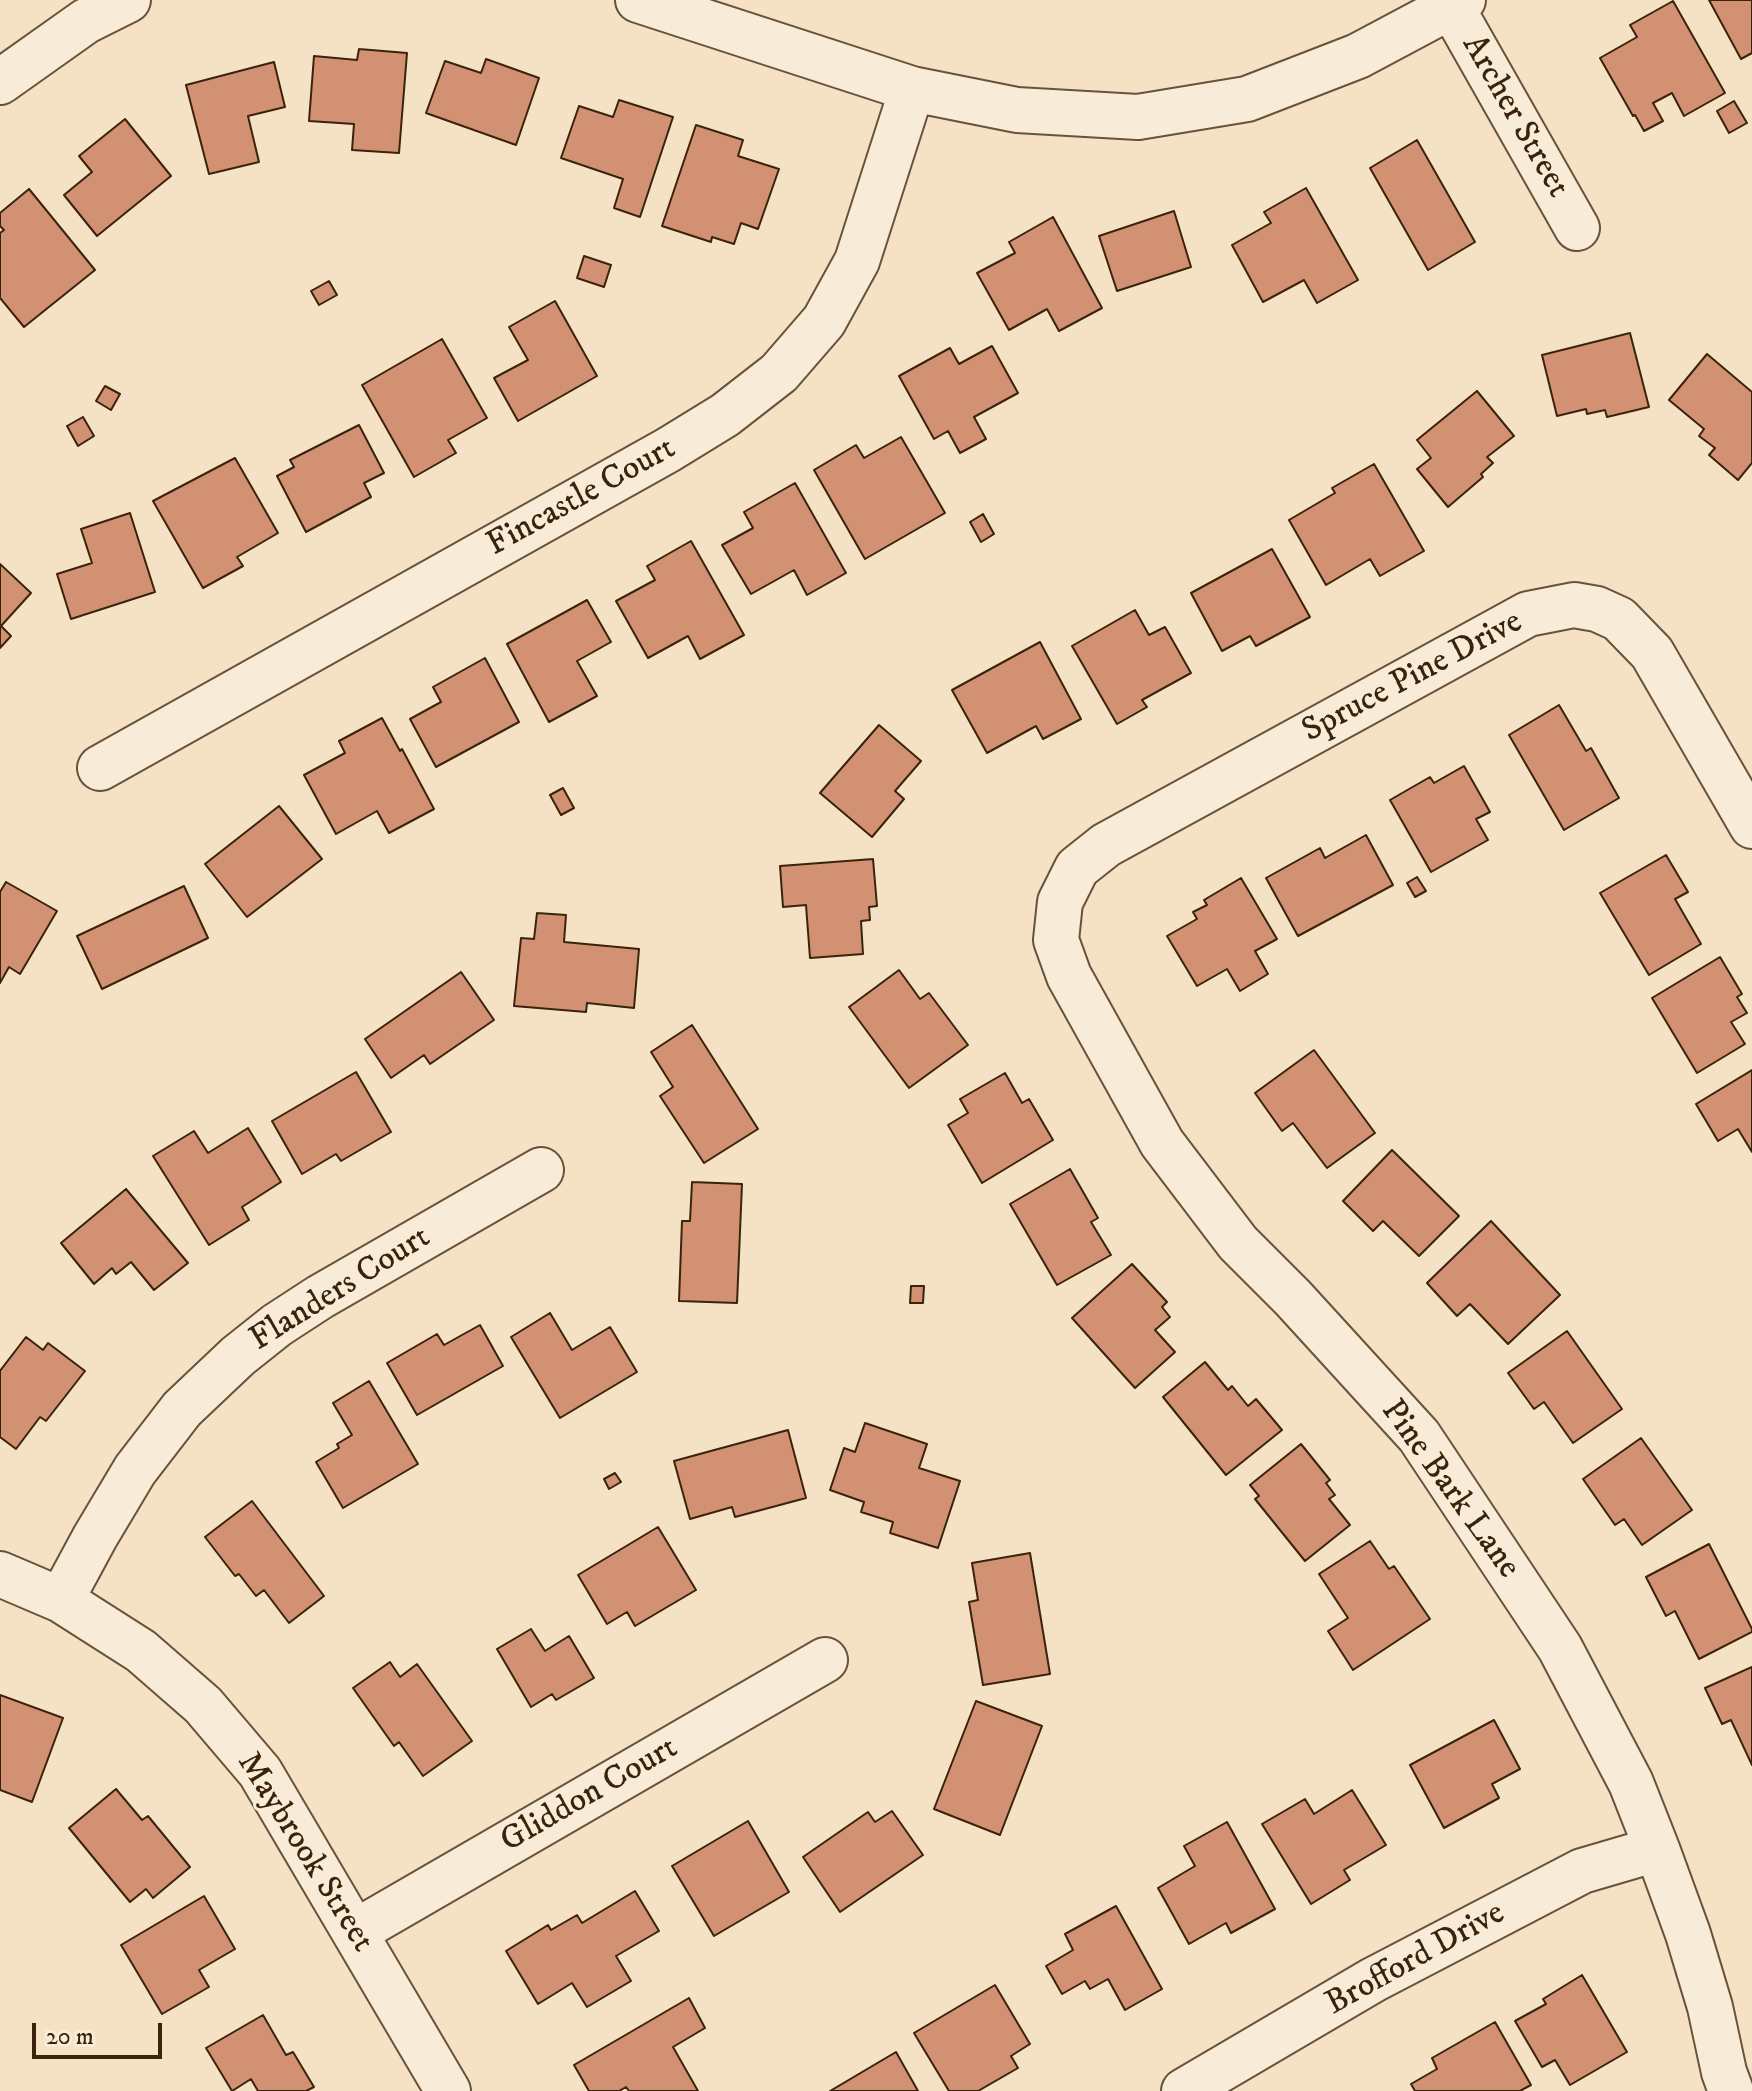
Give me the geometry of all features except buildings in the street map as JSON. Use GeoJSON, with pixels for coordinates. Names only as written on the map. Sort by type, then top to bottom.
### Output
{"type":"FeatureCollection","features":[{"type":"Feature","properties":{"kind":"street"},"geometry":{"type":"LineString","coordinates":[[0,82],[86,21],[128,0]]}},
{"type":"Feature","properties":{"kind":"street"},"geometry":{"type":"LineString","coordinates":[[638,0],[912,89],[1017,110],[1138,117],[1247,99],[1358,56],[1457,3]]}},
{"type":"Feature","properties":{"kind":"street","name":"Archer Street"},"geometry":{"type":"LineString","coordinates":[[1457,3],[1577,228]]}},
{"type":"Feature","properties":{"kind":"street","name":"Fincastle Court"},"geometry":{"type":"LineString","coordinates":[[100,768],[668,450],[725,415],[779,373],[824,321],[857,261],[912,89]]}},
{"type":"Feature","properties":{"kind":"street","name":"Spruce Pine Drive"},"geometry":{"type":"LineString","coordinates":[[1060,902],[1077,868],[1106,845],[1528,614],[1574,605],[1597,609],[1619,619],[1652,653],[1752,826]]}},
{"type":"Feature","properties":{"kind":"street","name":"Pine Bark Lane"},"geometry":{"type":"LineString","coordinates":[[1060,902],[1056,940],[1069,976],[1162,1143],[1238,1243],[1293,1298],[1419,1436],[1560,1648],[1631,1783],[1657,1849],[1688,1934],[1731,2091]]}},
{"type":"Feature","properties":{"kind":"street","name":"Flanders Court"},"geometry":{"type":"LineString","coordinates":[[61,1600],[135,1470],[182,1409],[238,1356],[320,1297],[541,1170]]}},
{"type":"Feature","properties":{"kind":"street","name":"Maybrook Street"},"geometry":{"type":"LineString","coordinates":[[0,1574],[61,1600],[141,1651],[203,1705],[260,1772],[448,2091]]}},
{"type":"Feature","properties":{"kind":"street","name":"Gliddon Court"},"geometry":{"type":"LineString","coordinates":[[355,1932],[825,1660]]}},
{"type":"Feature","properties":{"kind":"street","name":"Brofford Drive"},"geometry":{"type":"LineString","coordinates":[[1184,2091],[1373,1980],[1582,1871],[1657,1849]]}}]}
